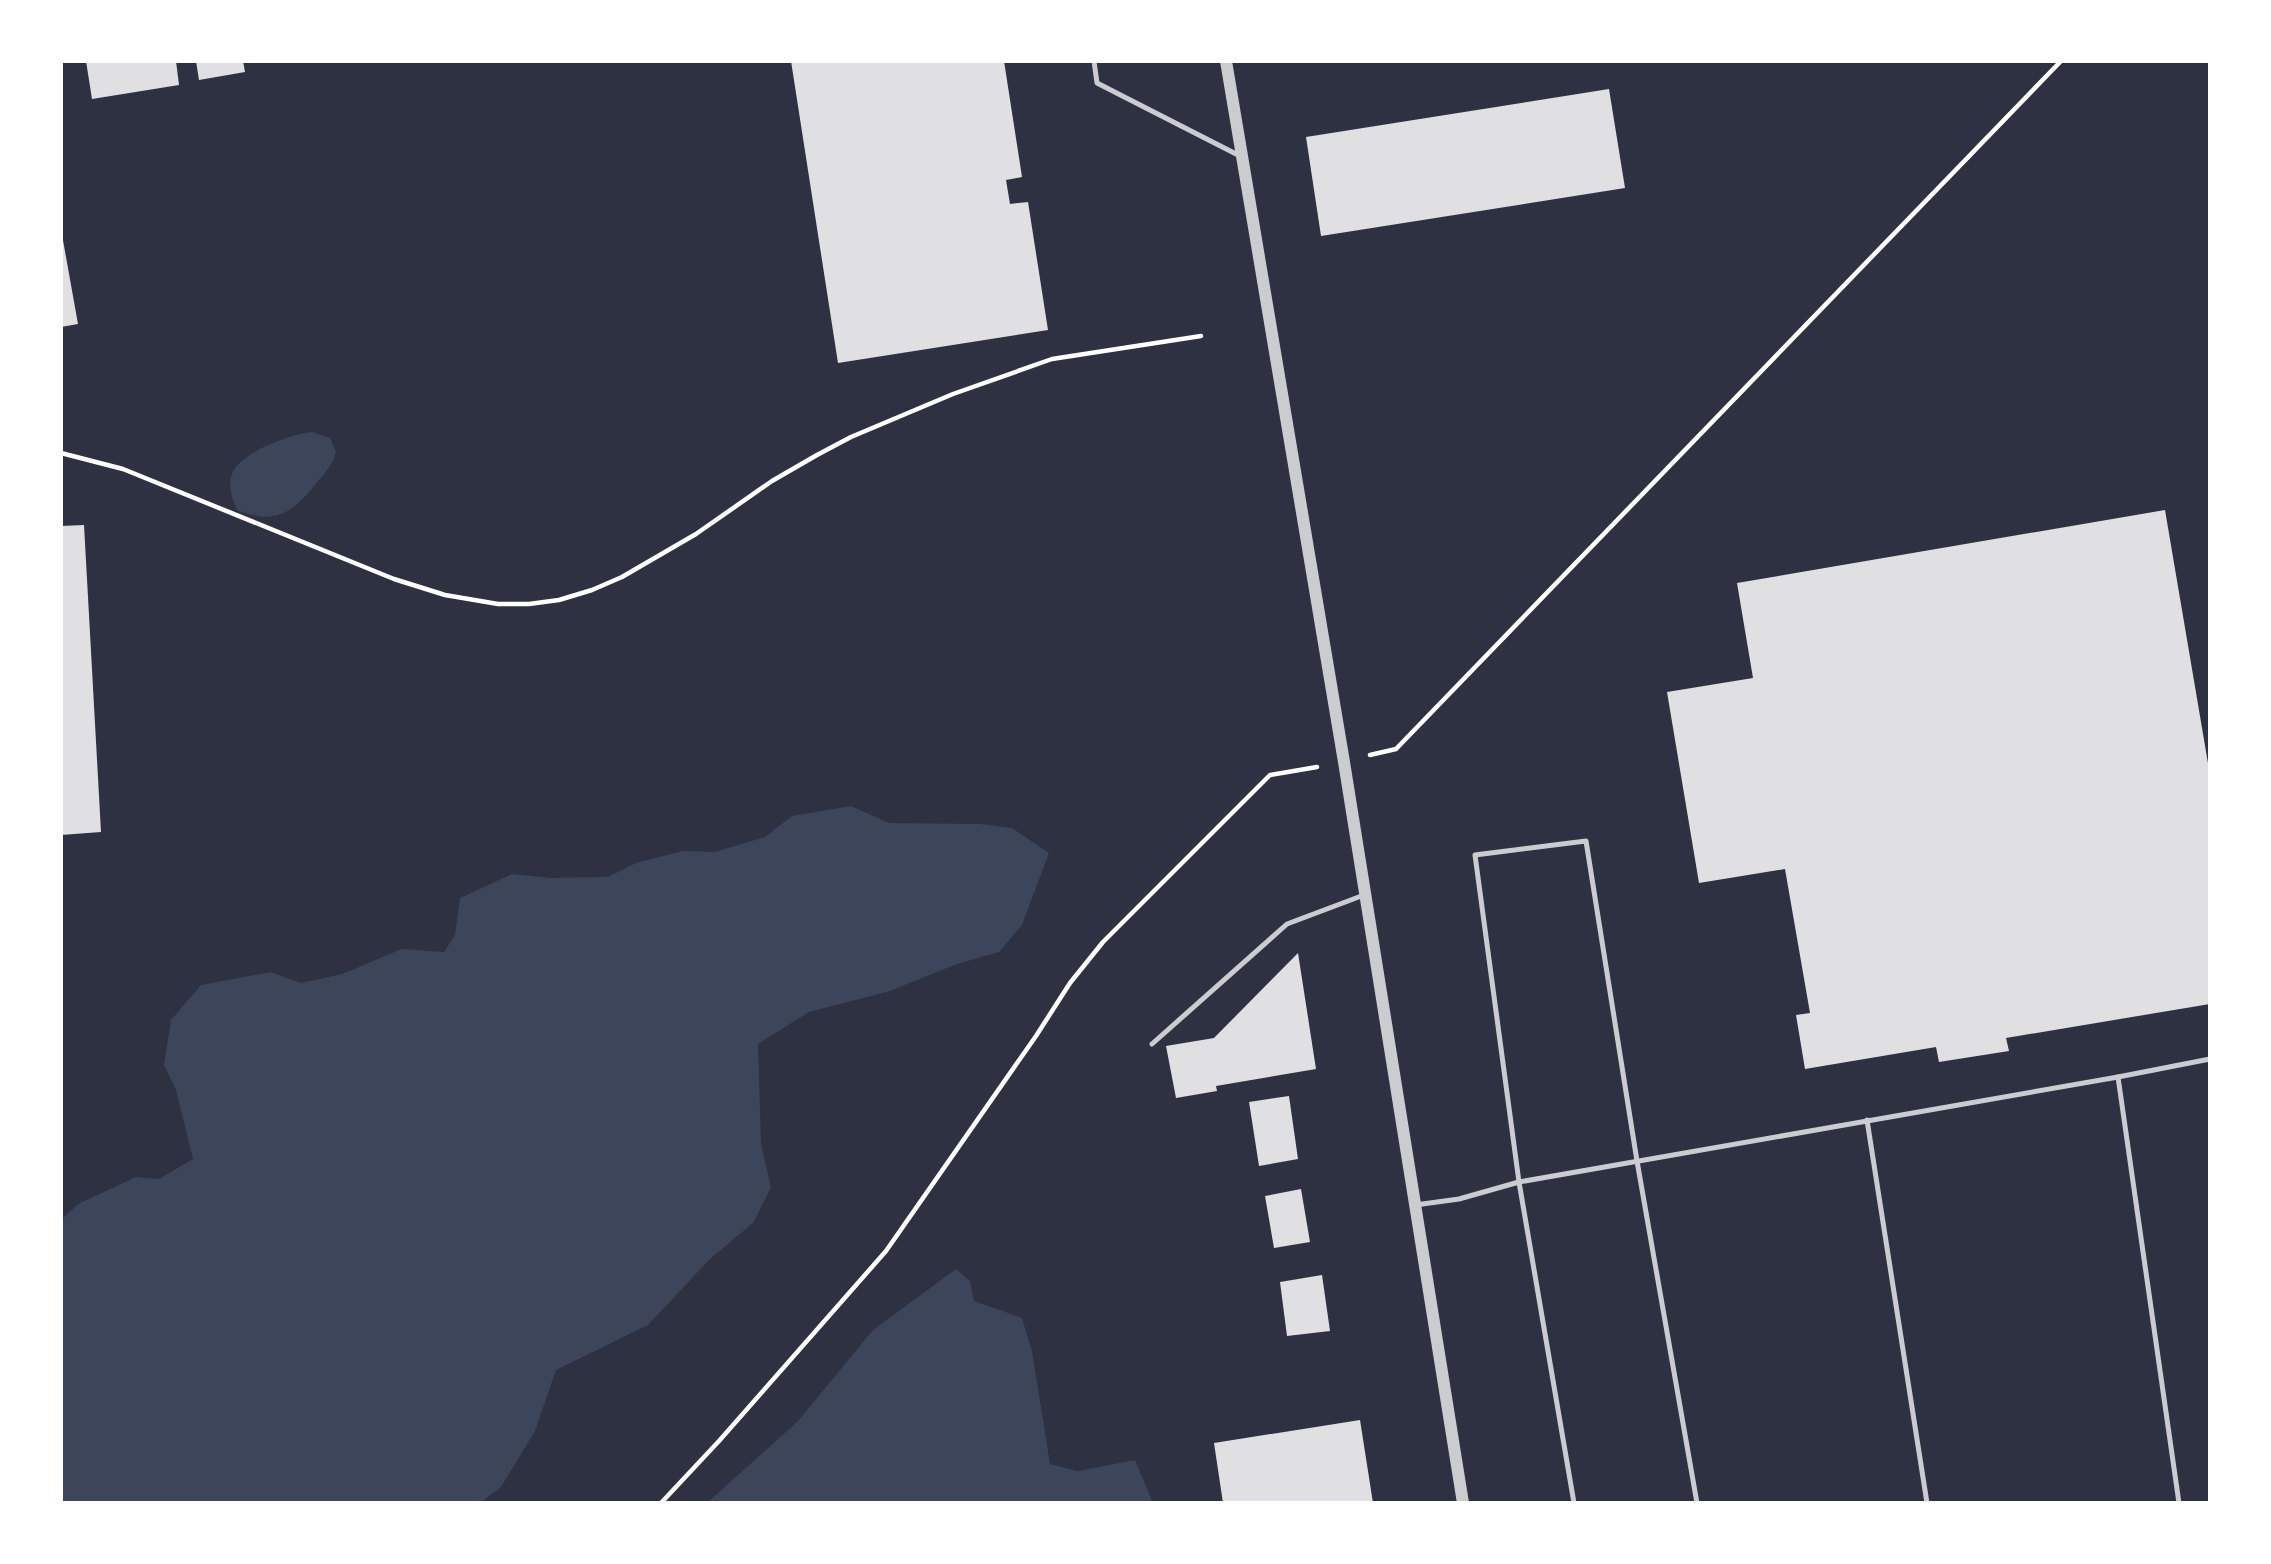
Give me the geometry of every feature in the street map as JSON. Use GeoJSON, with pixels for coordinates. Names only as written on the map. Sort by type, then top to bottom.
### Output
{"type":"FeatureCollection","features":[{"type":"Feature","properties":{"kind":"street"},"geometry":{"type":"LineString","coordinates":[[1226,61],[1366,894],[1463,1503]]}},
{"type":"Feature","properties":{"kind":"lane"},"geometry":{"type":"LineString","coordinates":[[1094,61],[1097,83],[1242,158]]}},
{"type":"Feature","properties":{"kind":"lane"},"geometry":{"type":"LineString","coordinates":[[1574,1503],[1518,1182],[1475,855],[1586,841],[1637,1161],[1696,1503]]}},
{"type":"Feature","properties":{"kind":"lane"},"geometry":{"type":"LineString","coordinates":[[1152,1044],[1287,924],[1366,894]]}},
{"type":"Feature","properties":{"kind":"lane"},"geometry":{"type":"LineString","coordinates":[[1415,1205],[1460,1199],[1518,1182],[2210,1059]]}},
{"type":"Feature","properties":{"kind":"lane"},"geometry":{"type":"LineString","coordinates":[[2118,1077],[2179,1503]]}},
{"type":"Feature","properties":{"kind":"lane"},"geometry":{"type":"LineString","coordinates":[[1867,1120],[1927,1503]]}},
{"type":"Feature","properties":{"kind":"path"},"geometry":{"type":"LineString","coordinates":[[61,453],[123,468],[394,579],[445,596],[498,604],[529,604],[581,594],[622,577],[696,534],[772,481],[817,455],[851,437],[942,398],[1052,359],[1201,336]]}},
{"type":"Feature","properties":{"kind":"shaded area"},"geometry":{"type":"Polygon","coordinates":[[[312,432],[330,438],[336,452],[326,471],[301,501],[273,516],[251,515],[237,510],[230,481],[235,468],[265,446],[291,436],[312,432]]]}},
{"type":"Feature","properties":{"kind":"shaded area"},"geometry":{"type":"Polygon","coordinates":[[[851,806],[889,823],[980,824],[1012,828],[1049,853],[1022,925],[999,952],[957,964],[890,991],[809,1012],[758,1044],[761,1144],[771,1187],[753,1223],[710,1259],[648,1325],[556,1370],[535,1431],[501,1487],[480,1503],[61,1503],[61,1220],[78,1204],[136,1177],[159,1179],[193,1159],[176,1090],[164,1065],[171,1020],[201,985],[271,972],[301,983],[342,974],[402,949],[444,952],[455,935],[460,898],[512,874],[550,878],[608,877],[636,863],[682,851],[715,852],[765,837],[792,816],[851,806]]]}},
{"type":"Feature","properties":{"kind":"shaded area"},"geometry":{"type":"Polygon","coordinates":[[[956,1269],[970,1281],[974,1301],[1022,1318],[1032,1351],[1050,1464],[1078,1471],[1135,1460],[1153,1503],[707,1503],[798,1421],[873,1330],[956,1269]]]}},
{"type":"Feature","properties":{"kind":"building"},"geometry":{"type":"Polygon","coordinates":[[[86,61],[176,61],[179,85],[92,99],[86,61]]]}},
{"type":"Feature","properties":{"kind":"building"},"geometry":{"type":"Polygon","coordinates":[[[196,61],[243,61],[245,72],[199,80],[196,61]]]}},
{"type":"Feature","properties":{"kind":"building"},"geometry":{"type":"Polygon","coordinates":[[[791,61],[1004,61],[1022,177],[1006,180],[1010,204],[1028,202],[1048,330],[838,363],[791,61]]]}},
{"type":"Feature","properties":{"kind":"building"},"geometry":{"type":"Polygon","coordinates":[[[1609,89],[1625,188],[1321,236],[1306,137],[1609,89]]]}},
{"type":"Feature","properties":{"kind":"building"},"geometry":{"type":"Polygon","coordinates":[[[61,229],[78,324],[61,327],[61,229]]]}},
{"type":"Feature","properties":{"kind":"building"},"geometry":{"type":"Polygon","coordinates":[[[2165,510],[2210,775],[2210,1004],[2006,1038],[2009,1051],[1939,1062],[1936,1047],[1805,1069],[1796,1015],[1810,1013],[1785,869],[1699,883],[1667,692],[1753,678],[1737,583],[2165,510]]]}},
{"type":"Feature","properties":{"kind":"building"},"geometry":{"type":"Polygon","coordinates":[[[84,525],[101,832],[61,835],[61,526],[84,525]]]}},
{"type":"Feature","properties":{"kind":"building"},"geometry":{"type":"Polygon","coordinates":[[[1298,953],[1316,1069],[1216,1086],[1217,1091],[1176,1098],[1166,1046],[1214,1038],[1298,953]]]}},
{"type":"Feature","properties":{"kind":"building"},"geometry":{"type":"Polygon","coordinates":[[[1289,1096],[1298,1159],[1259,1166],[1249,1102],[1289,1096]]]}},
{"type":"Feature","properties":{"kind":"building"},"geometry":{"type":"Polygon","coordinates":[[[1301,1189],[1310,1242],[1274,1248],[1265,1196],[1301,1189]]]}},
{"type":"Feature","properties":{"kind":"building"},"geometry":{"type":"Polygon","coordinates":[[[1322,1275],[1330,1331],[1287,1336],[1280,1282],[1322,1275]]]}},
{"type":"Feature","properties":{"kind":"building"},"geometry":{"type":"Polygon","coordinates":[[[1360,1420],[1373,1503],[1223,1503],[1214,1443],[1360,1420]]]}}]}
